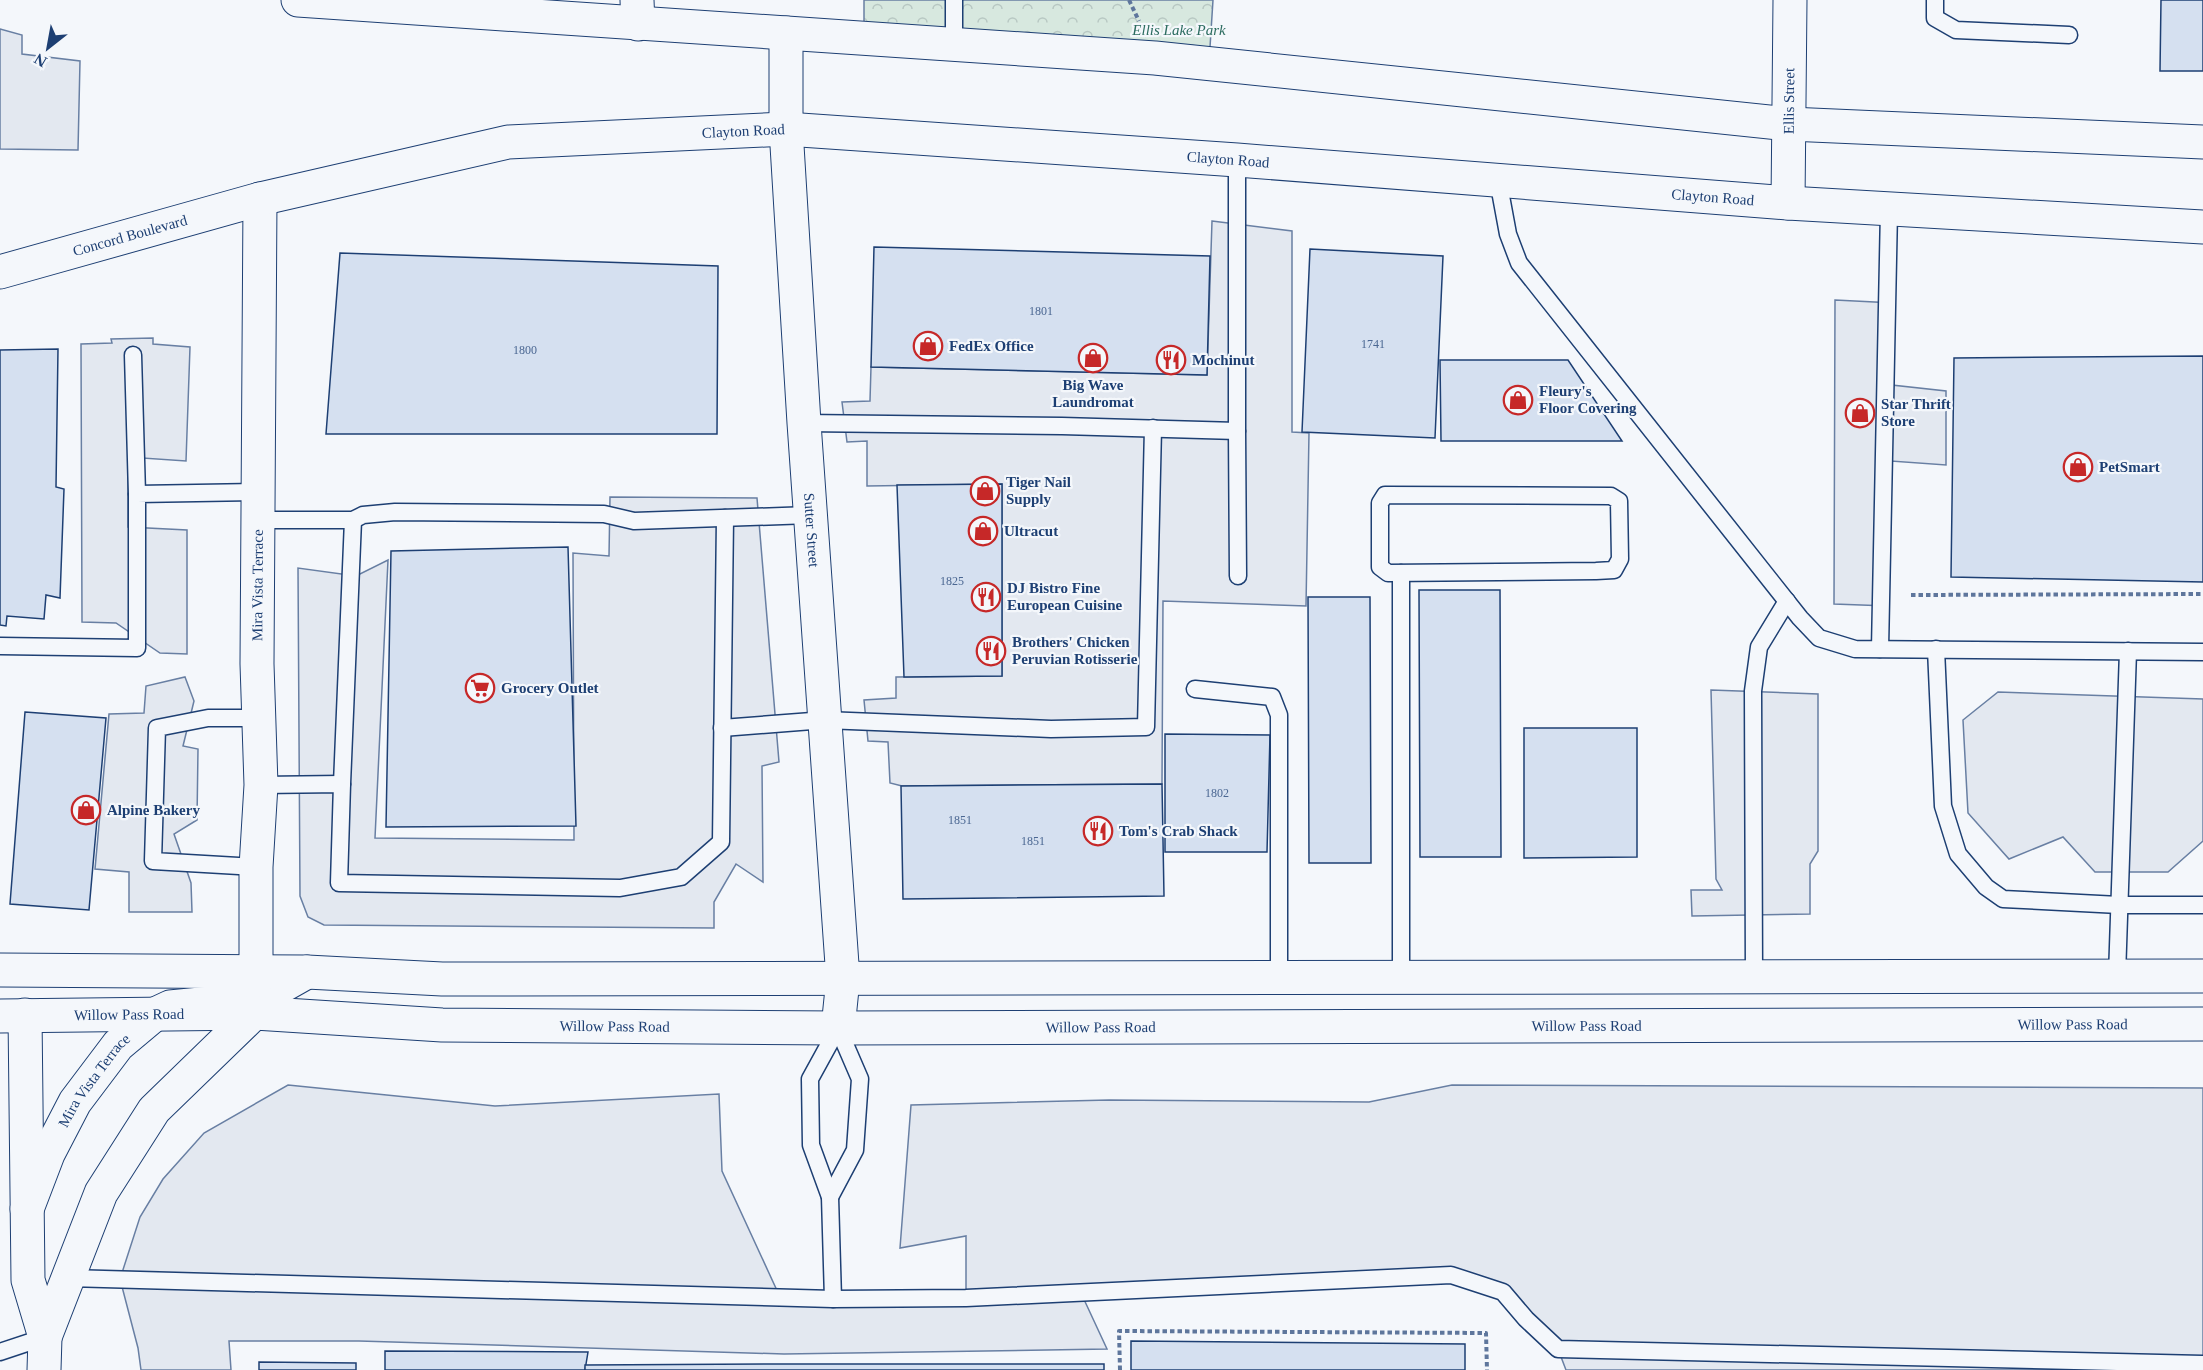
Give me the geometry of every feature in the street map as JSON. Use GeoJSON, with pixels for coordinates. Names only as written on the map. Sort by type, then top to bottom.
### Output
{"type":"FeatureCollection","features":[{"type":"Feature","properties":{"kind":"main road"},"geometry":{"type":"LineString","coordinates":[[298,0],[638,12],[786,33],[1155,58],[1789,124],[2203,142]]}},
{"type":"Feature","properties":{"kind":"main road","name":"Ellis Street"},"geometry":{"type":"LineString","coordinates":[[1788,203],[1790,0]]}},
{"type":"Feature","properties":{"kind":"main road","name":"Sutter Street"},"geometry":{"type":"LineString","coordinates":[[786,33],[786,129],[810,515],[843,979],[838,1028]]}},
{"type":"Feature","properties":{"kind":"main road","name":"Clayton Road"},"geometry":{"type":"LineString","coordinates":[[260,199],[508,142],[786,129],[1238,160],[1889,210],[2203,227]]}},
{"type":"Feature","properties":{"kind":"main road","name":"Concord Boulevard"},"geometry":{"type":"LineString","coordinates":[[0,272],[260,199]]}},
{"type":"Feature","properties":{"kind":"main road","name":"Mira Vista Terrace"},"geometry":{"type":"LineString","coordinates":[[256,971],[256,867],[261,785],[257,664],[260,199]]}},
{"type":"Feature","properties":{"kind":"main road"},"geometry":{"type":"LineString","coordinates":[[0,970],[307,972],[442,979],[2203,976]]}},
{"type":"Feature","properties":{"kind":"main road","name":"Mira Vista Terrace"},"geometry":{"type":"LineString","coordinates":[[27,1209],[48,1154],[75,1102],[118,1045],[154,1014],[170,1007],[261,998],[307,972]]}},
{"type":"Feature","properties":{"kind":"main road","name":"Mira Vista Terrace"},"geometry":{"type":"LineString","coordinates":[[45,1337],[101,1193],[154,1110],[254,1013]]}},
{"type":"Feature","properties":{"kind":"main road","name":"Willow Pass Road"},"geometry":{"type":"LineString","coordinates":[[13,1015],[254,1013],[442,1025],[838,1028],[2203,1024]]}},
{"type":"Feature","properties":{"kind":"main road","name":"Mira Vista Terrace"},"geometry":{"type":"LineString","coordinates":[[13,1015],[27,1209],[28,1280],[45,1337],[44,1370]]}},
{"type":"Feature","properties":{"kind":"lane"},"geometry":{"type":"LineString","coordinates":[[954,0],[954,44]]}},
{"type":"Feature","properties":{"kind":"lane"},"geometry":{"type":"LineString","coordinates":[[1935,0],[1935,18],[1956,30],[2069,35]]}},
{"type":"Feature","properties":{"kind":"lane"},"geometry":{"type":"LineString","coordinates":[[1238,160],[1238,576]]}},
{"type":"Feature","properties":{"kind":"lane"},"geometry":{"type":"LineString","coordinates":[[1498,180],[1508,234],[1520,263],[1787,601],[1819,638],[1855,649],[2203,652]]}},
{"type":"Feature","properties":{"kind":"lane"},"geometry":{"type":"LineString","coordinates":[[1880,649],[1889,210]]}},
{"type":"Feature","properties":{"kind":"lane"},"geometry":{"type":"LineString","coordinates":[[0,646],[137,648],[137,495],[133,355]]}},
{"type":"Feature","properties":{"kind":"lane"},"geometry":{"type":"LineString","coordinates":[[804,423],[1237,431]]}},
{"type":"Feature","properties":{"kind":"lane"},"geometry":{"type":"LineString","coordinates":[[722,728],[825,720],[1051,729],[1146,727],[1153,428]]}},
{"type":"Feature","properties":{"kind":"lane"},"geometry":{"type":"LineString","coordinates":[[137,495],[258,506],[353,520],[363,515],[406,513],[604,514],[634,521],[810,515]]}},
{"type":"Feature","properties":{"kind":"lane"},"geometry":{"type":"LineString","coordinates":[[1385,495],[1611,496],[1619,501],[1620,559],[1614,570],[1401,573],[1389,573],[1380,567],[1380,503],[1385,495]]}},
{"type":"Feature","properties":{"kind":"lane"},"geometry":{"type":"LineString","coordinates":[[353,520],[339,883],[620,888],[681,877],[721,842],[725,519]]}},
{"type":"Feature","properties":{"kind":"lane"},"geometry":{"type":"LineString","coordinates":[[1401,573],[1401,978]]}},
{"type":"Feature","properties":{"kind":"lane"},"geometry":{"type":"LineString","coordinates":[[1754,977],[1753,691],[1759,646],[1787,601]]}},
{"type":"Feature","properties":{"kind":"lane"},"geometry":{"type":"LineString","coordinates":[[1936,649],[1943,806],[1958,854],[1986,886],[2003,899],[2119,905],[2203,904]]}},
{"type":"Feature","properties":{"kind":"lane"},"geometry":{"type":"LineString","coordinates":[[2117,976],[2128,651]]}},
{"type":"Feature","properties":{"kind":"lane"},"geometry":{"type":"LineString","coordinates":[[1195,689],[1272,697],[1279,715],[1279,978]]}},
{"type":"Feature","properties":{"kind":"lane"},"geometry":{"type":"LineString","coordinates":[[256,867],[153,861],[153,850],[157,728],[208,718],[260,718]]}},
{"type":"Feature","properties":{"kind":"lane"},"geometry":{"type":"LineString","coordinates":[[261,785],[342,784]]}},
{"type":"Feature","properties":{"kind":"lane"},"geometry":{"type":"LineString","coordinates":[[833,1299],[830,1197],[811,1145],[810,1079],[838,1028]]}},
{"type":"Feature","properties":{"kind":"lane"},"geometry":{"type":"LineString","coordinates":[[830,1197],[855,1150],[860,1079],[838,1028]]}},
{"type":"Feature","properties":{"kind":"lane"},"geometry":{"type":"LineString","coordinates":[[68,1278],[833,1299],[966,1298],[1451,1275],[1503,1292],[1526,1319],[1558,1349],[2203,1364]]}},
{"type":"Feature","properties":{"kind":"lane"},"geometry":{"type":"LineString","coordinates":[[0,1352],[45,1337]]}},
{"type":"Feature","properties":{"kind":"path"},"geometry":{"type":"LineString","coordinates":[[1911,595],[2203,594]]}},
{"type":"Feature","properties":{"kind":"path"},"geometry":{"type":"LineString","coordinates":[[1120,1370],[1119,1331],[1486,1333],[1487,1370]]}},
{"type":"Feature","properties":{"kind":"green space","name":"Ellis Lake Park"},"geometry":{"type":"Polygon","coordinates":[[[864,0],[1213,0],[1209,63],[864,37],[864,0]]]}},
{"type":"Feature","properties":{"kind":"shaded area"},"geometry":{"type":"Polygon","coordinates":[[[0,29],[22,35],[22,54],[80,61],[78,150],[0,149],[0,29]]]}},
{"type":"Feature","properties":{"kind":"shaded area"},"geometry":{"type":"Polygon","coordinates":[[[1212,221],[1292,231],[1292,432],[1309,433],[1306,606],[1163,601],[1162,784],[902,786],[890,783],[888,742],[868,741],[864,700],[896,698],[896,677],[1002,676],[1002,484],[867,486],[867,441],[847,442],[842,402],[870,401],[871,367],[1207,375],[1212,221]]]}},
{"type":"Feature","properties":{"kind":"shaded area"},"geometry":{"type":"Polygon","coordinates":[[[1835,300],[1894,303],[1892,385],[1946,391],[1946,465],[1891,461],[1888,606],[1834,604],[1835,300]]]}},
{"type":"Feature","properties":{"kind":"shaded area"},"geometry":{"type":"Polygon","coordinates":[[[153,338],[153,344],[190,347],[186,461],[128,457],[128,527],[187,530],[187,654],[160,653],[116,623],[82,622],[81,344],[112,343],[111,339],[153,338]]]}},
{"type":"Feature","properties":{"kind":"shaded area"},"geometry":{"type":"Polygon","coordinates":[[[610,497],[757,498],[779,762],[762,766],[763,882],[736,864],[714,902],[714,928],[324,925],[308,917],[300,896],[298,568],[356,576],[388,560],[375,838],[574,840],[573,553],[609,556],[610,497]]]}},
{"type":"Feature","properties":{"kind":"shaded area"},"geometry":{"type":"Polygon","coordinates":[[[185,677],[194,701],[183,746],[198,749],[197,820],[174,834],[191,883],[192,912],[129,912],[129,872],[95,869],[109,714],[144,713],[146,686],[185,677]]]}},
{"type":"Feature","properties":{"kind":"shaded area"},"geometry":{"type":"Polygon","coordinates":[[[1711,690],[1818,694],[1818,851],[1810,864],[1810,914],[1692,916],[1691,890],[1722,890],[1716,879],[1711,690]]]}},
{"type":"Feature","properties":{"kind":"shaded area"},"geometry":{"type":"Polygon","coordinates":[[[1998,692],[2203,699],[2203,841],[2168,872],[2095,872],[2063,837],[2009,859],[1968,813],[1963,720],[1998,692]]]}},
{"type":"Feature","properties":{"kind":"shaded area"},"geometry":{"type":"Polygon","coordinates":[[[288,1085],[495,1106],[719,1094],[722,1171],[780,1297],[966,1297],[966,1236],[900,1248],[911,1105],[1109,1100],[1369,1102],[1452,1085],[2203,1088],[2203,1370],[1566,1370],[1558,1349],[1503,1292],[1451,1275],[1081,1293],[1107,1349],[784,1354],[359,1341],[229,1341],[231,1370],[141,1370],[138,1348],[120,1279],[140,1217],[163,1179],[204,1133],[288,1085]]]}},
{"type":"Feature","properties":{"kind":"building"},"geometry":{"type":"Polygon","coordinates":[[[2161,0],[2203,0],[2203,71],[2160,71],[2161,0]]]}},
{"type":"Feature","properties":{"kind":"building"},"geometry":{"type":"Polygon","coordinates":[[[874,247],[1210,256],[1207,375],[871,367],[874,247]]]}},
{"type":"Feature","properties":{"kind":"building"},"geometry":{"type":"Polygon","coordinates":[[[1310,249],[1443,256],[1435,438],[1302,432],[1310,249]]]}},
{"type":"Feature","properties":{"kind":"building"},"geometry":{"type":"Polygon","coordinates":[[[340,253],[718,266],[717,434],[326,434],[340,253]]]}},
{"type":"Feature","properties":{"kind":"building"},"geometry":{"type":"Polygon","coordinates":[[[58,349],[56,487],[64,489],[60,598],[46,595],[44,619],[7,616],[6,626],[0,625],[0,350],[58,349]]]}},
{"type":"Feature","properties":{"kind":"building","name":"PetSmart"},"geometry":{"type":"Polygon","coordinates":[[[2203,356],[2203,582],[1951,577],[1954,358],[2203,356]]]}},
{"type":"Feature","properties":{"kind":"building","name":"Fleury's Floor Covering"},"geometry":{"type":"Polygon","coordinates":[[[1440,360],[1568,360],[1622,441],[1441,441],[1440,360]]]}},
{"type":"Feature","properties":{"kind":"building"},"geometry":{"type":"Polygon","coordinates":[[[1002,484],[1002,676],[904,677],[897,485],[1002,484]]]}},
{"type":"Feature","properties":{"kind":"building","name":"Grocery Outlet"},"geometry":{"type":"Polygon","coordinates":[[[568,547],[576,826],[386,827],[391,551],[568,547]]]}},
{"type":"Feature","properties":{"kind":"building"},"geometry":{"type":"Polygon","coordinates":[[[1419,590],[1500,590],[1501,857],[1420,857],[1419,590]]]}},
{"type":"Feature","properties":{"kind":"building"},"geometry":{"type":"Polygon","coordinates":[[[1308,597],[1370,597],[1371,863],[1309,863],[1308,597]]]}},
{"type":"Feature","properties":{"kind":"building"},"geometry":{"type":"Polygon","coordinates":[[[25,712],[106,718],[89,910],[10,904],[25,712]]]}},
{"type":"Feature","properties":{"kind":"building"},"geometry":{"type":"Polygon","coordinates":[[[1524,728],[1637,728],[1637,857],[1524,858],[1524,728]]]}},
{"type":"Feature","properties":{"kind":"building"},"geometry":{"type":"Polygon","coordinates":[[[1165,734],[1270,735],[1267,852],[1165,852],[1165,734]]]}},
{"type":"Feature","properties":{"kind":"building"},"geometry":{"type":"Polygon","coordinates":[[[1162,784],[1164,896],[903,899],[901,786],[1162,784]]]}},
{"type":"Feature","properties":{"kind":"building"},"geometry":{"type":"Polygon","coordinates":[[[1131,1341],[1465,1344],[1465,1370],[1131,1370],[1131,1341]]]}},
{"type":"Feature","properties":{"kind":"building"},"geometry":{"type":"Polygon","coordinates":[[[385,1351],[588,1352],[585,1370],[385,1370],[385,1351]]]}},
{"type":"Feature","properties":{"kind":"building"},"geometry":{"type":"Polygon","coordinates":[[[259,1362],[356,1363],[356,1370],[259,1370],[259,1362]]]}},
{"type":"Feature","properties":{"kind":"building"},"geometry":{"type":"Polygon","coordinates":[[[1104,1364],[1104,1370],[585,1370],[585,1365],[1104,1364]]]}},
{"type":"Feature","properties":{"kind":"place","name":"FedEx Office"},"geometry":{"type":"Point","coordinates":[928,346]}},
{"type":"Feature","properties":{"kind":"place","name":"Big Wave Laundromat"},"geometry":{"type":"Point","coordinates":[1093,358]}},
{"type":"Feature","properties":{"kind":"place","name":"Mochinut"},"geometry":{"type":"Point","coordinates":[1171,360]}},
{"type":"Feature","properties":{"kind":"place","name":"Fleury's Floor Covering"},"geometry":{"type":"Point","coordinates":[1518,400]}},
{"type":"Feature","properties":{"kind":"place","name":"Star Thrift Store"},"geometry":{"type":"Point","coordinates":[1860,413]}},
{"type":"Feature","properties":{"kind":"place","name":"PetSmart"},"geometry":{"type":"Point","coordinates":[2078,467]}},
{"type":"Feature","properties":{"kind":"place","name":"Tiger Nail Supply"},"geometry":{"type":"Point","coordinates":[985,491]}},
{"type":"Feature","properties":{"kind":"place","name":"Ultracut"},"geometry":{"type":"Point","coordinates":[983,531]}},
{"type":"Feature","properties":{"kind":"place","name":"DJ Bistro Fine European Cuisine"},"geometry":{"type":"Point","coordinates":[986,597]}},
{"type":"Feature","properties":{"kind":"place","name":"Brothers' Chicken Peruvian Rotisserie"},"geometry":{"type":"Point","coordinates":[991,651]}},
{"type":"Feature","properties":{"kind":"place","name":"Grocery Outlet"},"geometry":{"type":"Point","coordinates":[480,688]}},
{"type":"Feature","properties":{"kind":"place","name":"Alpine Bakery"},"geometry":{"type":"Point","coordinates":[86,810]}},
{"type":"Feature","properties":{"kind":"place","name":"Tom's Crab Shack"},"geometry":{"type":"Point","coordinates":[1098,831]}}]}
